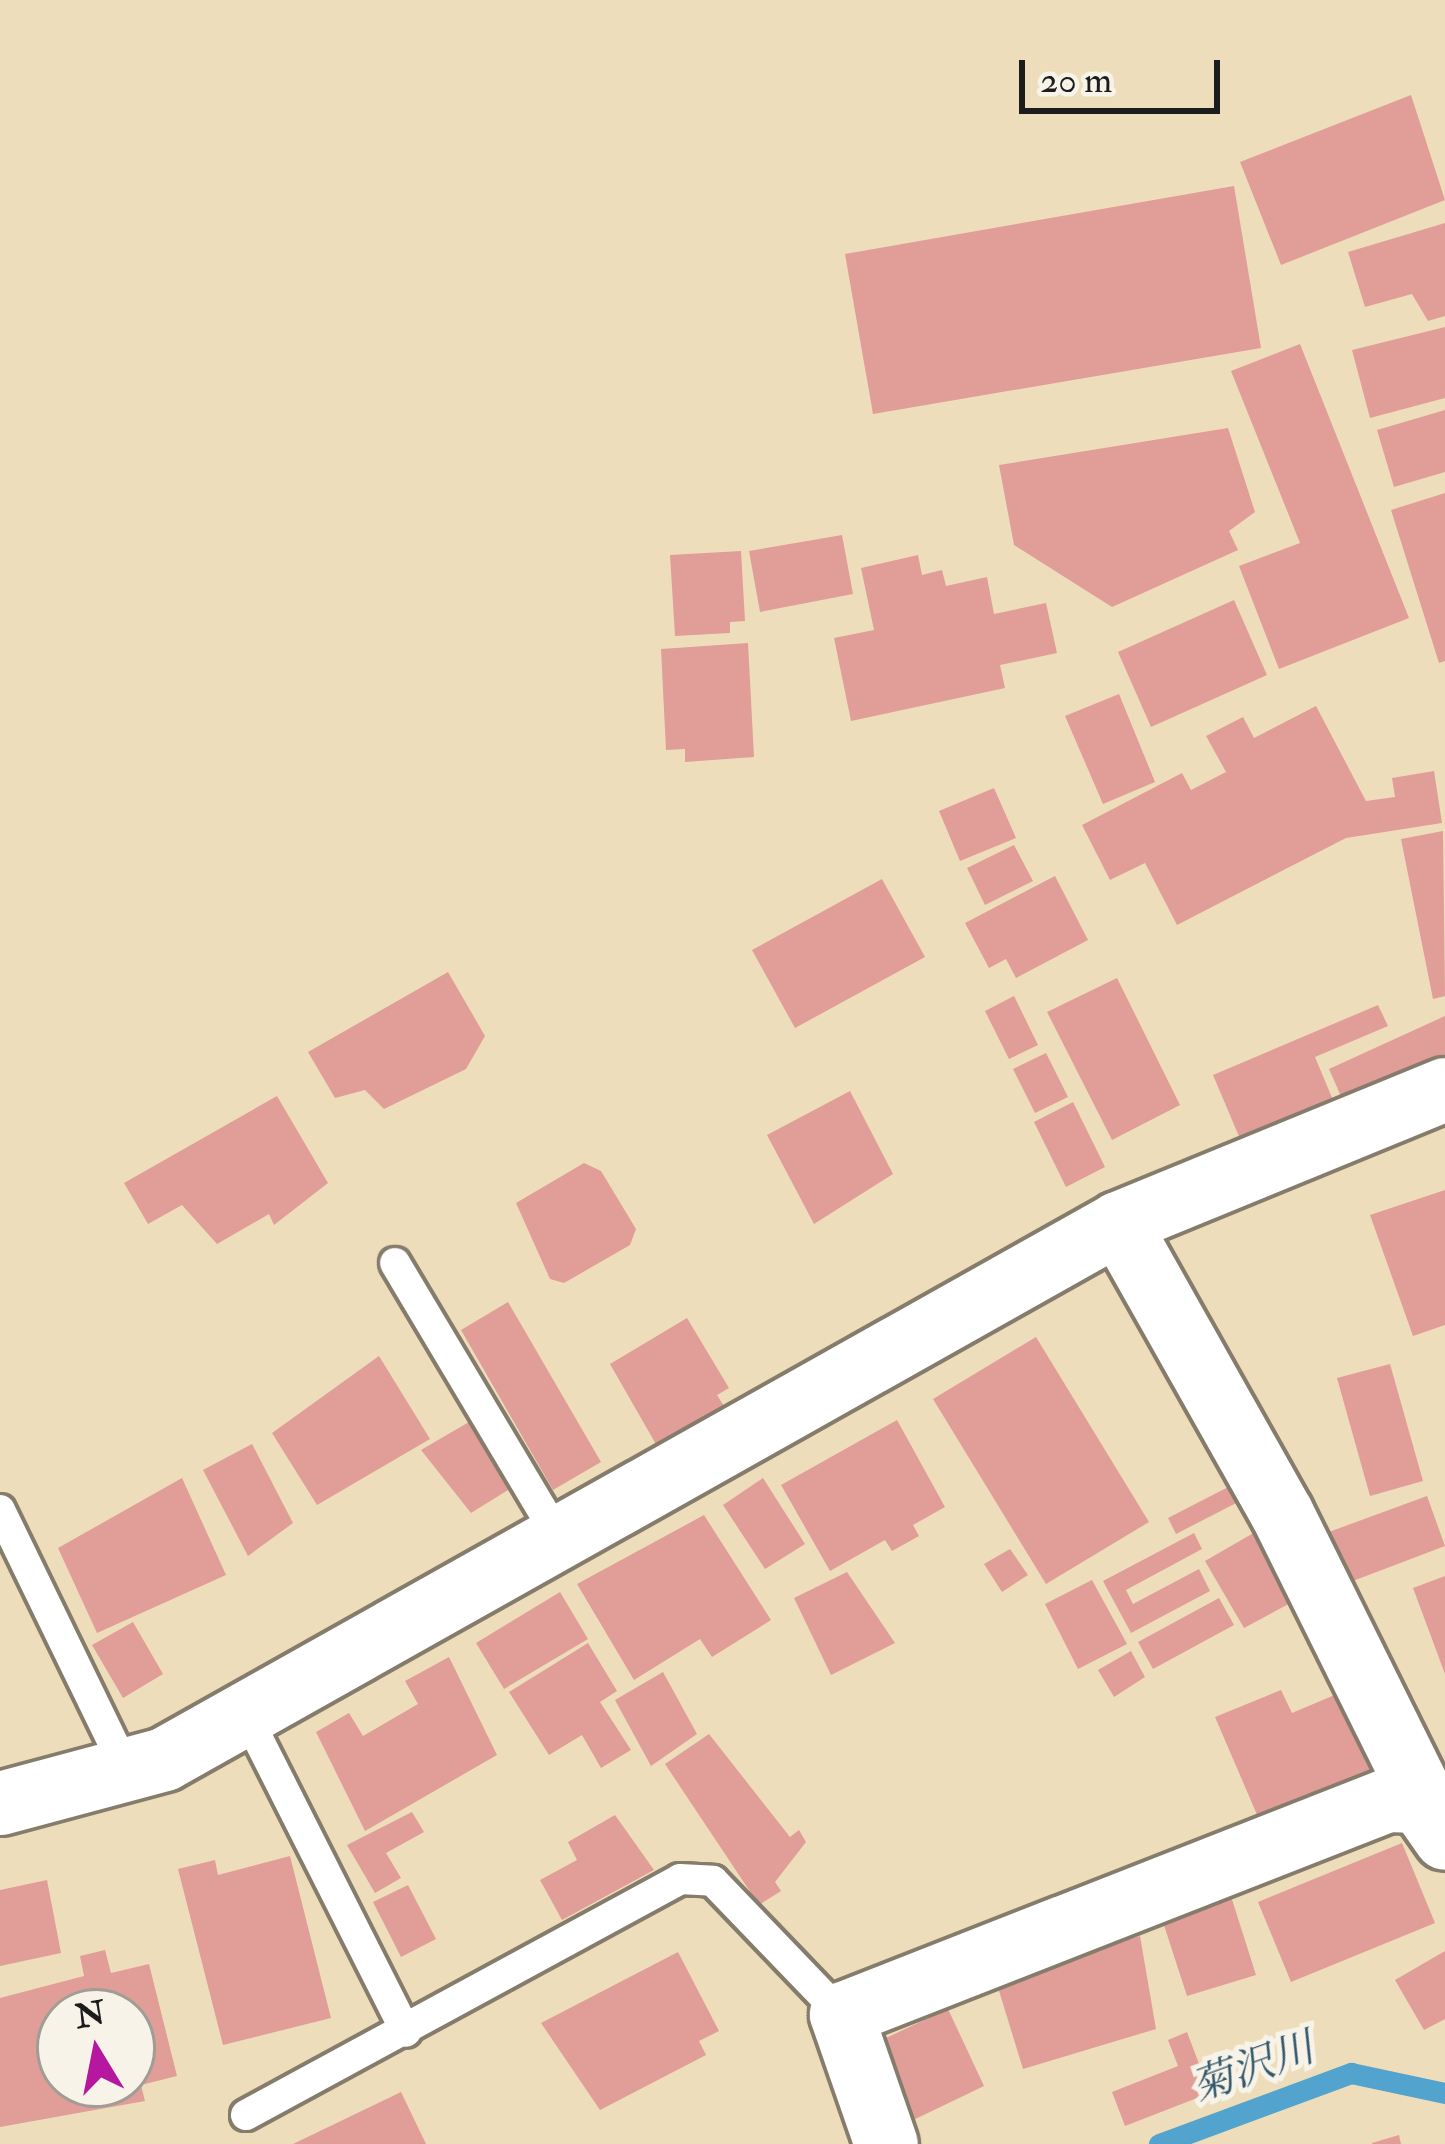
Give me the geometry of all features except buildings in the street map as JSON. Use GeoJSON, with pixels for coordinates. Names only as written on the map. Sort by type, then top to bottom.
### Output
{"type":"FeatureCollection","features":[{"type":"Feature","properties":{"kind":"street"},"geometry":{"type":"LineString","coordinates":[[0,1803],[126,1771],[245,1713],[1118,1223],[1445,1089]]}},
{"type":"Feature","properties":{"kind":"street"},"geometry":{"type":"LineString","coordinates":[[1118,1223],[1282,1514],[1440,1830]]}},
{"type":"Feature","properties":{"kind":"street"},"geometry":{"type":"LineString","coordinates":[[886,2144],[841,2014],[1388,1800],[1419,1801],[1440,1830]]}},
{"type":"Feature","properties":{"kind":"lane"},"geometry":{"type":"LineString","coordinates":[[395,1263],[559,1538]]}},
{"type":"Feature","properties":{"kind":"lane"},"geometry":{"type":"LineString","coordinates":[[0,1510],[126,1771]]}},
{"type":"Feature","properties":{"kind":"lane"},"geometry":{"type":"LineString","coordinates":[[245,1713],[406,2032]]}},
{"type":"Feature","properties":{"kind":"lane"},"geometry":{"type":"LineString","coordinates":[[246,2115],[694,1878],[736,1902],[841,2014]]}},
{"type":"Feature","properties":{"kind":"waterway","name":"菊沢川"},"geometry":{"type":"LineString","coordinates":[[1159,2144],[1351,2073],[1445,2093]]}}]}
